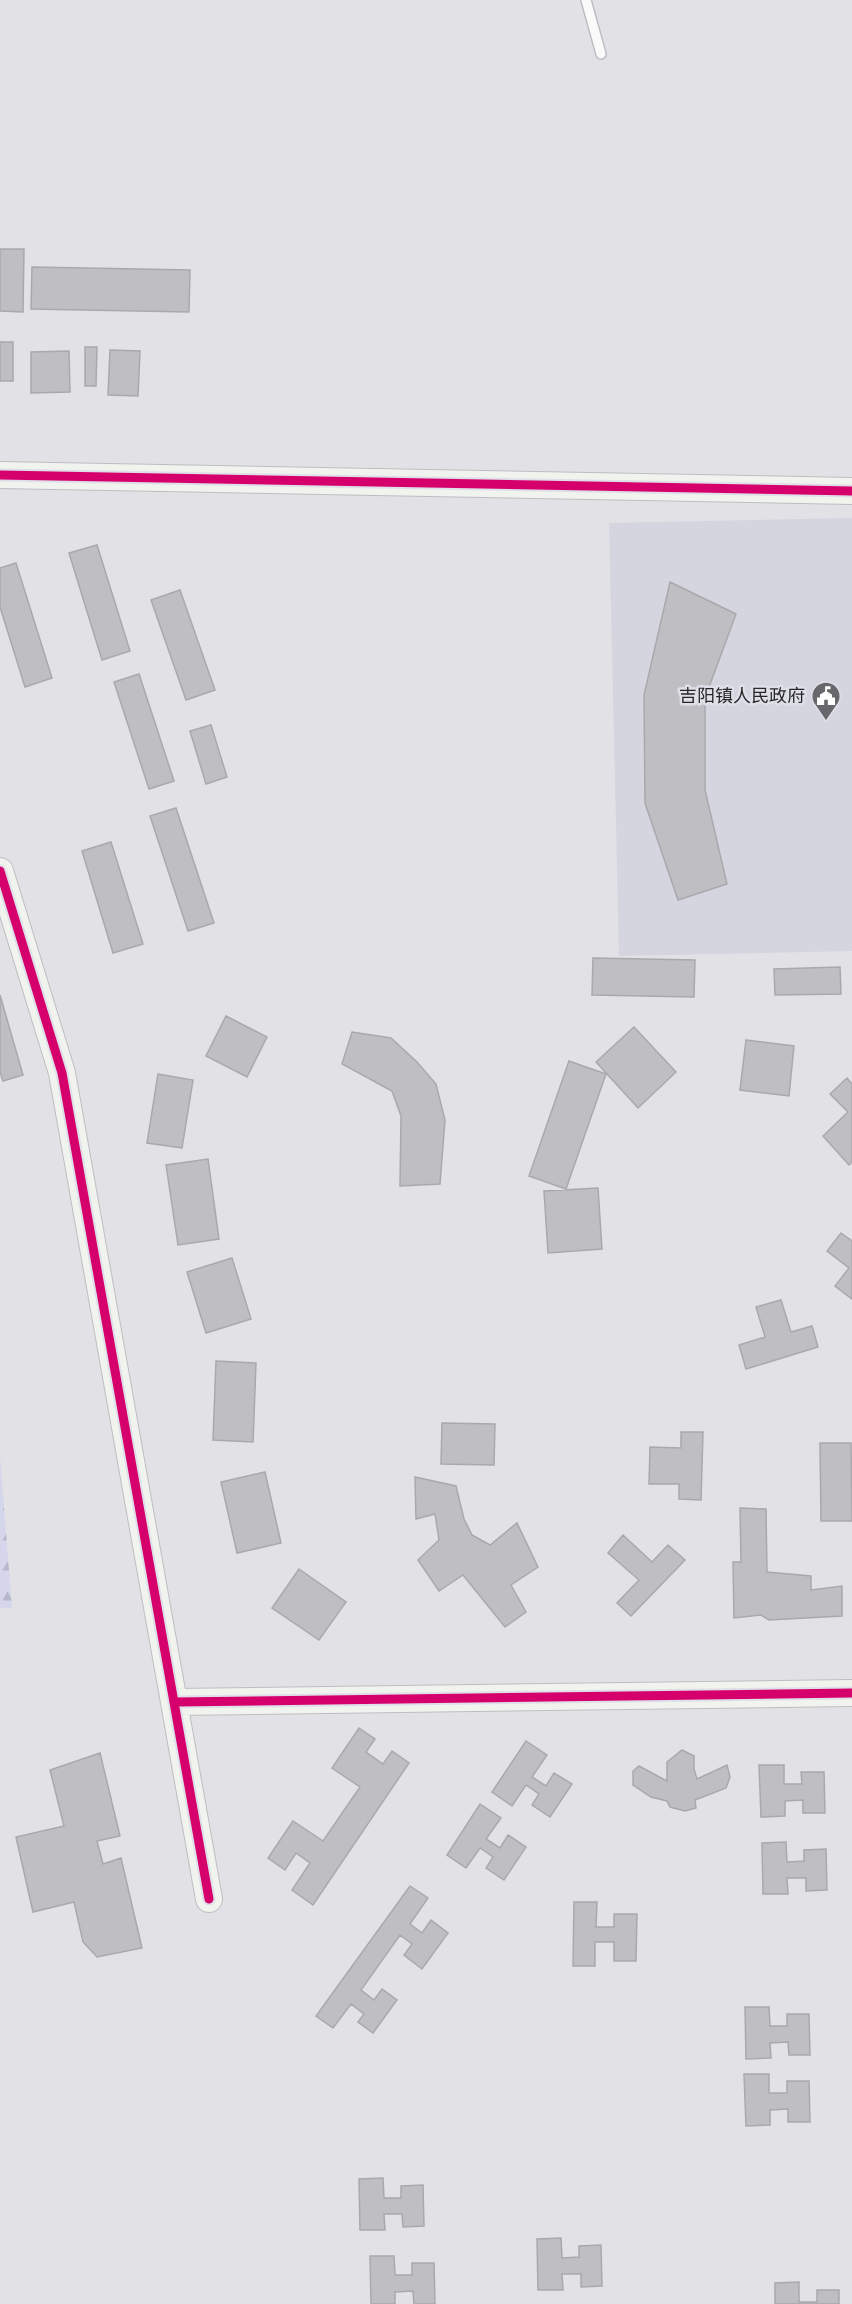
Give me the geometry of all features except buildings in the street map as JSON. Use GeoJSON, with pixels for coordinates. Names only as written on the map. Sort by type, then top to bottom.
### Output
{"type":"FeatureCollection","features":[{"type":"Feature","properties":{"kind":"street"},"geometry":{"type":"LineString","coordinates":[[0,475],[852,491]]}},
{"type":"Feature","properties":{"kind":"street"},"geometry":{"type":"LineString","coordinates":[[0,871],[62,1073],[210,1899]]}},
{"type":"Feature","properties":{"kind":"street"},"geometry":{"type":"LineString","coordinates":[[175,1702],[852,1693]]}},
{"type":"Feature","properties":{"kind":"lane"},"geometry":{"type":"LineString","coordinates":[[586,0],[601,54]]}},
{"type":"Feature","properties":{"kind":"shaded area"},"geometry":{"type":"Polygon","coordinates":[[[852,518],[852,951],[619,956],[609,523],[852,518]]]}},
{"type":"Feature","properties":{"kind":"green space"},"geometry":{"type":"Polygon","coordinates":[[[0,1457],[12,1608],[0,1608],[0,1457]]]}},
{"type":"Feature","properties":{"kind":"cycle path"},"geometry":{"type":"LineString","coordinates":[[0,475],[852,491]]}},
{"type":"Feature","properties":{"kind":"cycle path"},"geometry":{"type":"LineString","coordinates":[[0,871],[62,1073],[209,1899]]}},
{"type":"Feature","properties":{"kind":"cycle path"},"geometry":{"type":"LineString","coordinates":[[175,1702],[852,1693]]}},
{"type":"Feature","properties":{"kind":"place","name":"吉阳镇人民政府"},"geometry":{"type":"Point","coordinates":[826,722]}}]}
